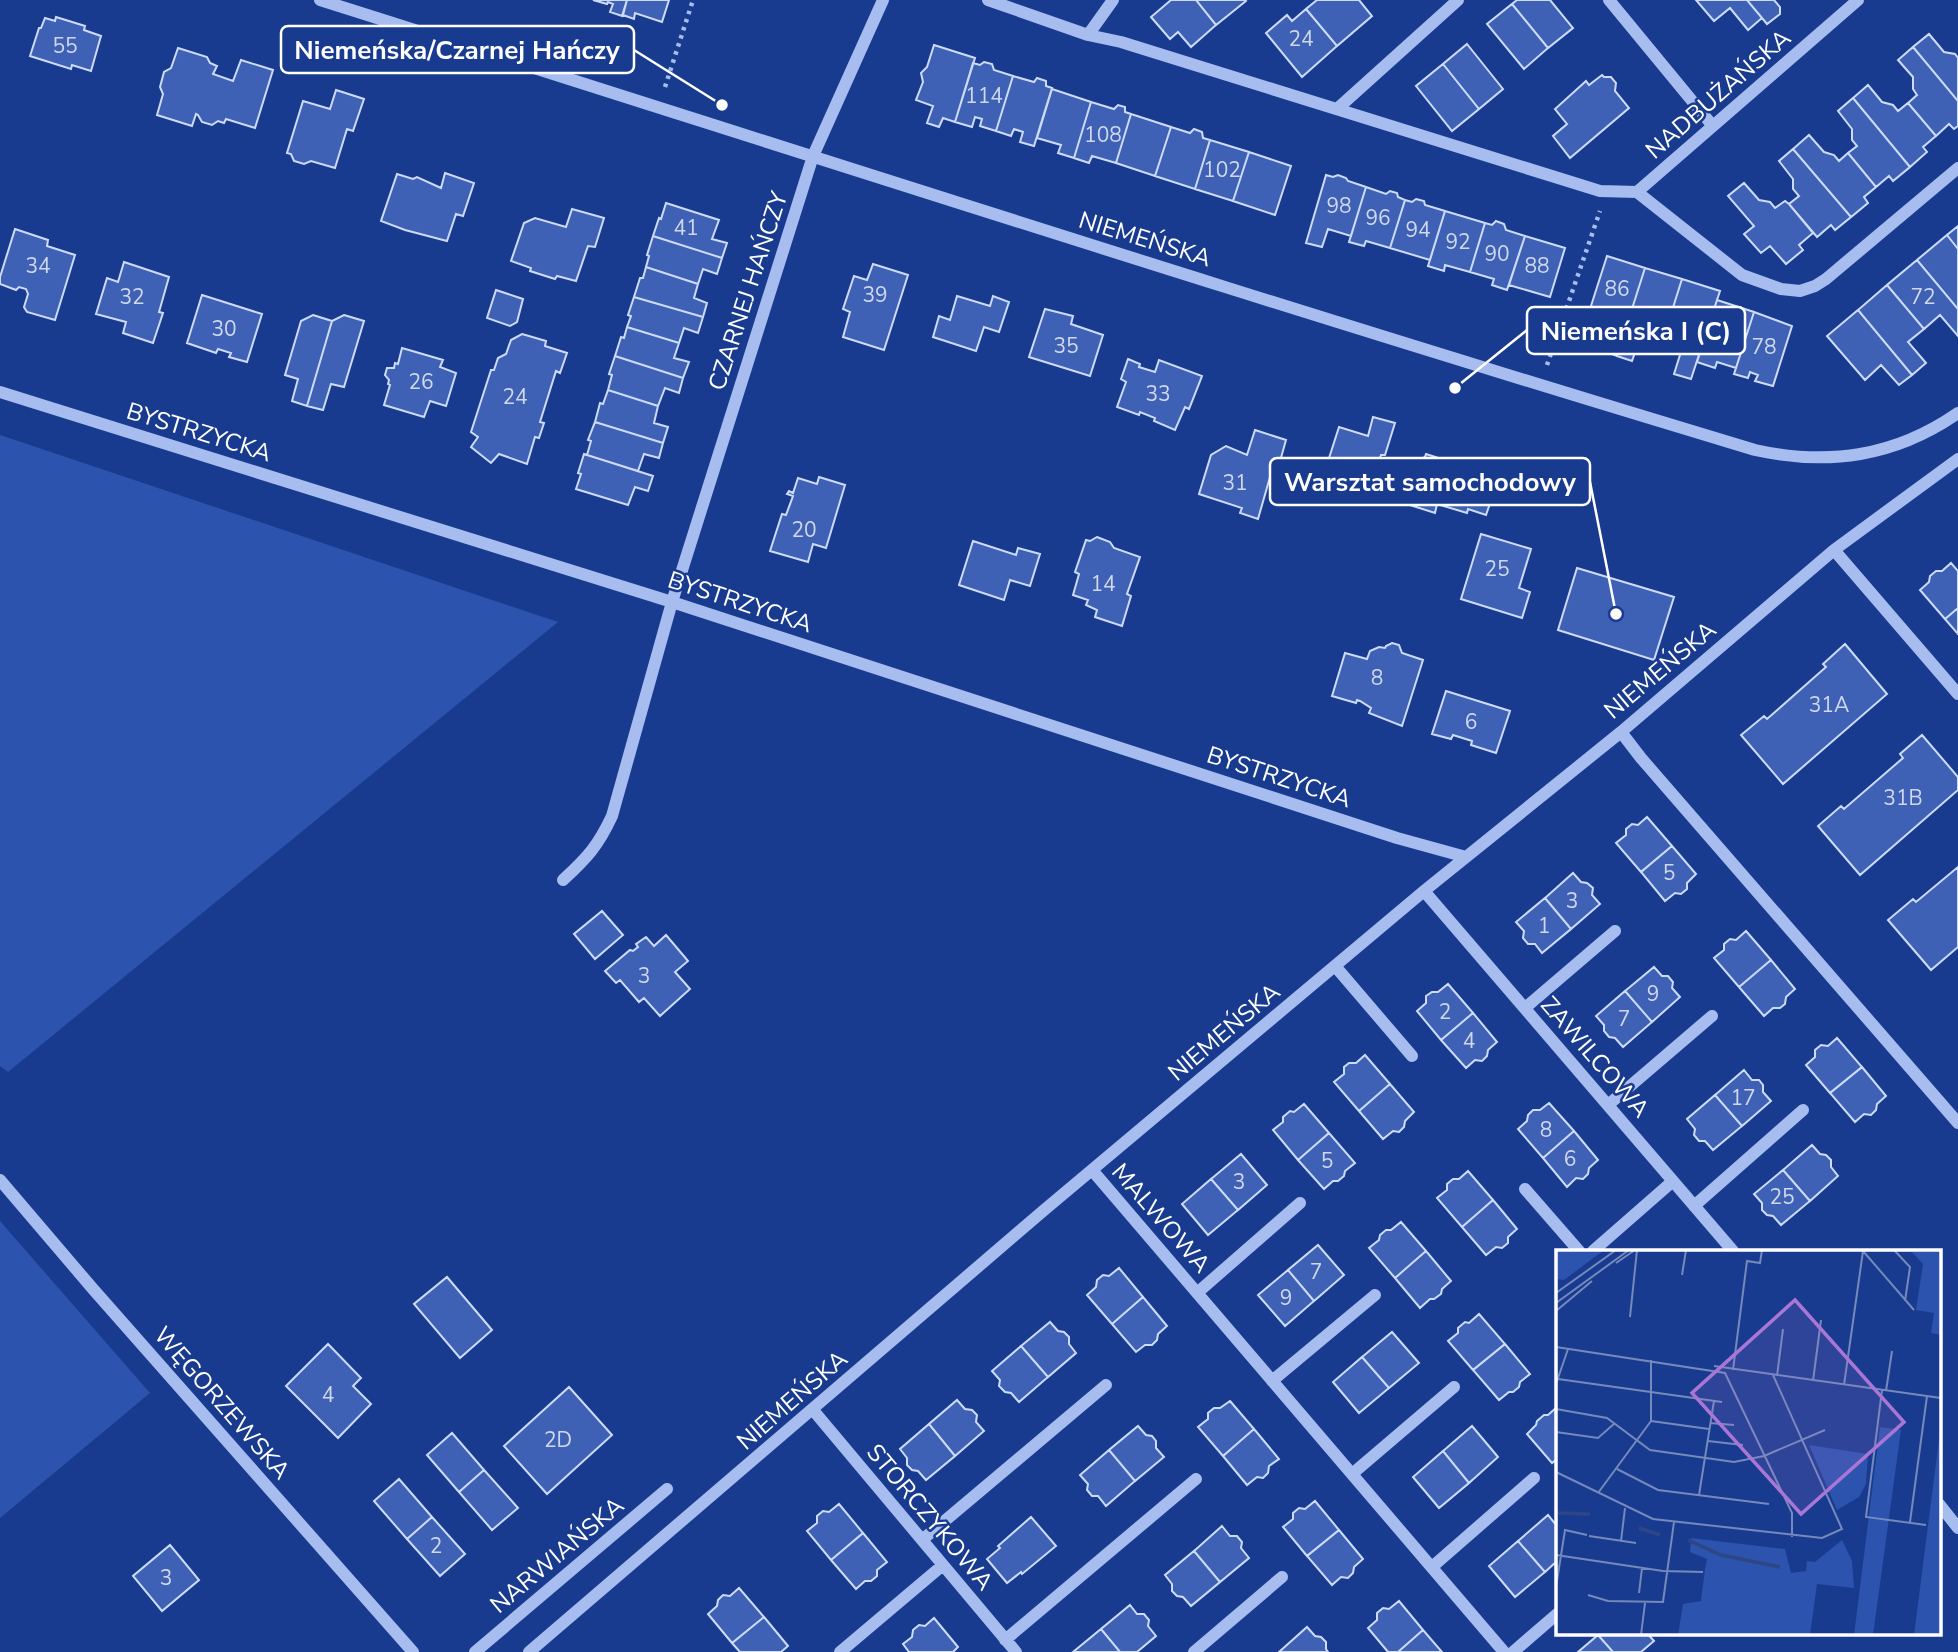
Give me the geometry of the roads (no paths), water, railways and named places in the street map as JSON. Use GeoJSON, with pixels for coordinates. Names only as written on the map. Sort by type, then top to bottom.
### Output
{"type":"FeatureCollection","features":[{"type":"Feature","properties":{"kind":"street","name":"NIEMEŃSKA"},"geometry":{"type":"LineString","coordinates":[[320,0],[1755,450],[1777,455],[1836,458],[1871,453],[1924,434],[1958,413]]}},
{"type":"Feature","properties":{"kind":"street","name":"CZARNEJ HAŃCZY"},"geometry":{"type":"LineString","coordinates":[[563,880],[583,862],[601,839],[612,816],[672,602],[813,156],[883,0]]}},
{"type":"Feature","properties":{"kind":"street"},"geometry":{"type":"LineString","coordinates":[[988,0],[1088,34],[1601,191],[1637,192],[1742,275],[1782,289],[1800,291],[1826,279],[1958,168]]}},
{"type":"Feature","properties":{"kind":"street"},"geometry":{"type":"LineString","coordinates":[[1088,34],[1113,0]]}},
{"type":"Feature","properties":{"kind":"street"},"geometry":{"type":"LineString","coordinates":[[1337,109],[1458,0]]}},
{"type":"Feature","properties":{"kind":"street"},"geometry":{"type":"LineString","coordinates":[[1609,0],[1712,125]]}},
{"type":"Feature","properties":{"kind":"street","name":"NADBUŻAŃSKA"},"geometry":{"type":"LineString","coordinates":[[1637,192],[1858,0]]}},
{"type":"Feature","properties":{"kind":"street","name":"BYSTRZYCKA"},"geometry":{"type":"LineString","coordinates":[[0,391],[672,602],[1397,838],[1466,857]]}},
{"type":"Feature","properties":{"kind":"street","name":"NIEMEŃSKA"},"geometry":{"type":"LineString","coordinates":[[529,1652],[1092,1170],[1424,891],[1621,732],[1834,550],[1958,459]]}},
{"type":"Feature","properties":{"kind":"street"},"geometry":{"type":"LineString","coordinates":[[1834,550],[1958,694]]}},
{"type":"Feature","properties":{"kind":"street"},"geometry":{"type":"LineString","coordinates":[[1621,732],[1958,1123]]}},
{"type":"Feature","properties":{"kind":"street","name":"ZAWILCOWA"},"geometry":{"type":"LineString","coordinates":[[1424,891],[1732,1250]]}},
{"type":"Feature","properties":{"kind":"street"},"geometry":{"type":"LineString","coordinates":[[1525,1008],[1615,931]]}},
{"type":"Feature","properties":{"kind":"street"},"geometry":{"type":"LineString","coordinates":[[1335,966],[1412,1056]]}},
{"type":"Feature","properties":{"kind":"street"},"geometry":{"type":"LineString","coordinates":[[1608,1105],[1712,1016]]}},
{"type":"Feature","properties":{"kind":"street"},"geometry":{"type":"LineString","coordinates":[[1694,1206],[1803,1110]]}},
{"type":"Feature","properties":{"kind":"street","name":"MALWOWA"},"geometry":{"type":"LineString","coordinates":[[1092,1170],[1504,1652]]}},
{"type":"Feature","properties":{"kind":"street","name":"WĘGORZEWSKA"},"geometry":{"type":"LineString","coordinates":[[0,1180],[413,1652]]}},
{"type":"Feature","properties":{"kind":"street"},"geometry":{"type":"LineString","coordinates":[[1594,1250],[1673,1181]]}},
{"type":"Feature","properties":{"kind":"street"},"geometry":{"type":"LineString","coordinates":[[1525,1189],[1578,1250]]}},
{"type":"Feature","properties":{"kind":"street","name":"MALWOWA"},"geometry":{"type":"LineString","coordinates":[[1197,1293],[1300,1203]]}},
{"type":"Feature","properties":{"kind":"street"},"geometry":{"type":"LineString","coordinates":[[1272,1381],[1375,1295]]}},
{"type":"Feature","properties":{"kind":"street"},"geometry":{"type":"LineString","coordinates":[[922,1540],[1106,1385]]}},
{"type":"Feature","properties":{"kind":"street"},"geometry":{"type":"LineString","coordinates":[[1352,1474],[1454,1387]]}},
{"type":"Feature","properties":{"kind":"street","name":"STORCZYKOWA"},"geometry":{"type":"LineString","coordinates":[[813,1410],[1016,1652]]}},
{"type":"Feature","properties":{"kind":"street"},"geometry":{"type":"LineString","coordinates":[[1432,1567],[1534,1478]]}},
{"type":"Feature","properties":{"kind":"street"},"geometry":{"type":"LineString","coordinates":[[1005,1640],[1196,1479]]}},
{"type":"Feature","properties":{"kind":"street","name":"NARWIAŃSKA"},"geometry":{"type":"LineString","coordinates":[[475,1652],[667,1489]]}},
{"type":"Feature","properties":{"kind":"street"},"geometry":{"type":"LineString","coordinates":[[1940,1505],[1958,1528]]}},
{"type":"Feature","properties":{"kind":"street"},"geometry":{"type":"LineString","coordinates":[[840,1652],[943,1565]]}},
{"type":"Feature","properties":{"kind":"street"},"geometry":{"type":"LineString","coordinates":[[1194,1652],[1282,1577]]}},
{"type":"Feature","properties":{"kind":"street"},"geometry":{"type":"LineString","coordinates":[[1513,1652],[1556,1615]]}},
{"type":"Feature","properties":{"kind":"place","name":"Niemeńska/Czarnej Hańczy"},"geometry":{"type":"Point","coordinates":[722,105]}},
{"type":"Feature","properties":{"kind":"place","name":"Niemeńska I (C)"},"geometry":{"type":"Point","coordinates":[1455,388]}},
{"type":"Feature","properties":{"kind":"place","name":"Warsztat samochodowy"},"geometry":{"type":"Point","coordinates":[1616,614]}}]}
